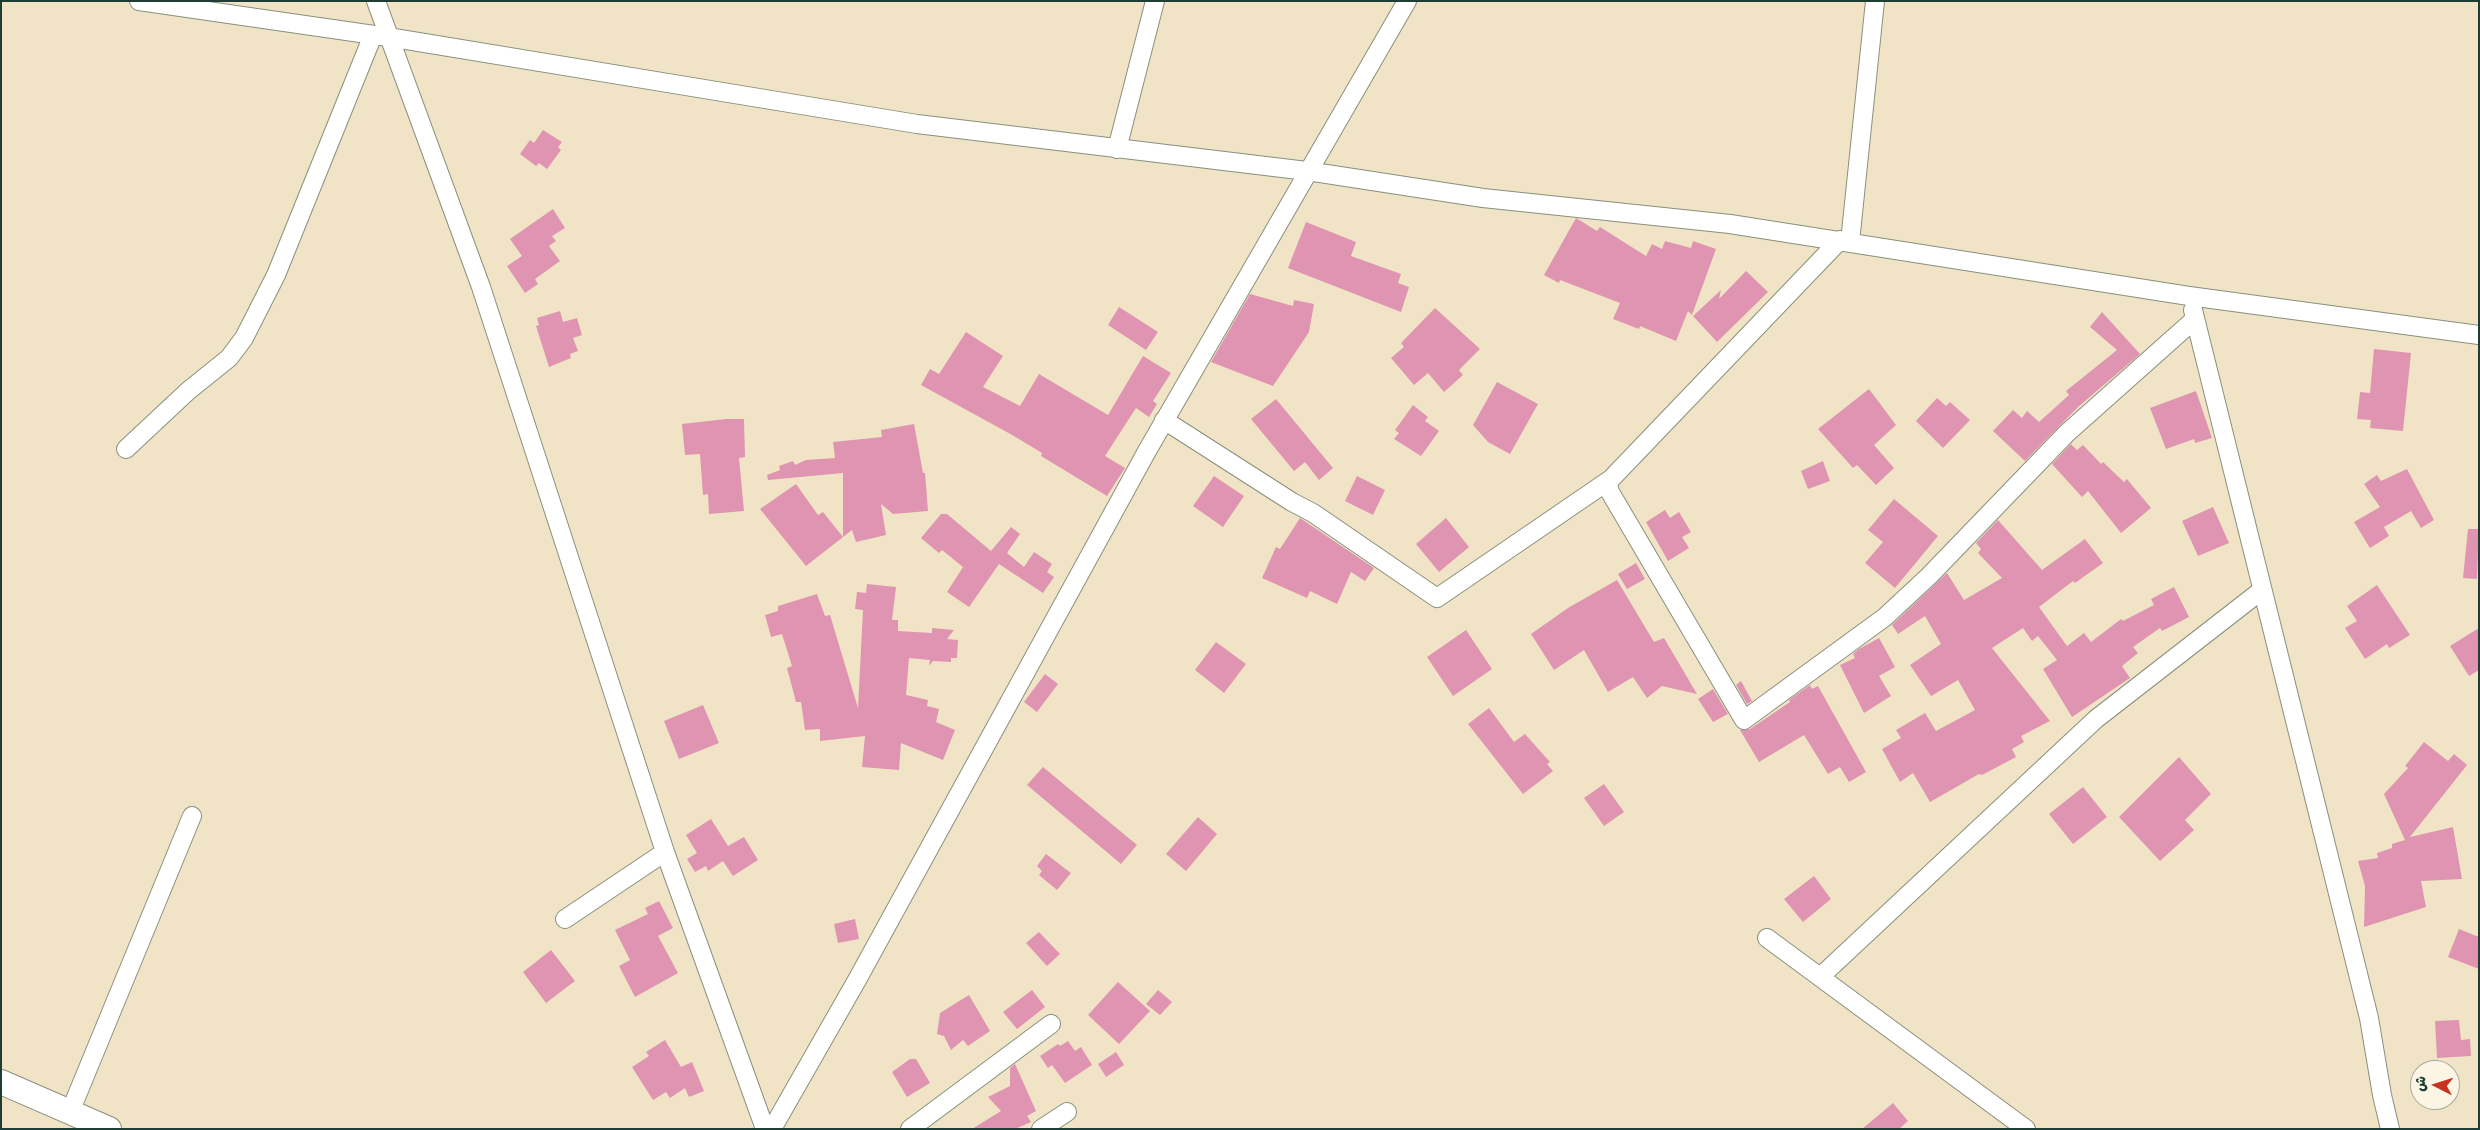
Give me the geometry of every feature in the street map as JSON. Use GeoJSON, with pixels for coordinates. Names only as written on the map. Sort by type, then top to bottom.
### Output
{"type":"FeatureCollection","features":[{"type":"Feature","properties":{"kind":"street"},"geometry":{"type":"LineString","coordinates":[[139,1],[381,36],[809,108],[917,124],[1307,171],[1483,198],[1730,224],[2189,296],[2479,335]]}},
{"type":"Feature","properties":{"kind":"street"},"geometry":{"type":"LineString","coordinates":[[376,1],[381,36],[481,287],[665,852],[765,1129]]}},
{"type":"Feature","properties":{"kind":"street"},"geometry":{"type":"LineString","coordinates":[[1117,148],[1155,1]]}},
{"type":"Feature","properties":{"kind":"street"},"geometry":{"type":"LineString","coordinates":[[772,1129],[857,980],[1164,420],[1407,1]]}},
{"type":"Feature","properties":{"kind":"street"},"geometry":{"type":"LineString","coordinates":[[1164,420],[1292,502],[1313,513],[1436,598],[1611,479],[1845,241],[1875,1]]}},
{"type":"Feature","properties":{"kind":"street"},"geometry":{"type":"LineString","coordinates":[[126,449],[188,391],[225,362],[244,338],[276,275],[381,36]]}},
{"type":"Feature","properties":{"kind":"street"},"geometry":{"type":"LineString","coordinates":[[2189,296],[2369,1018],[2382,1095],[2390,1129]]}},
{"type":"Feature","properties":{"kind":"street"},"geometry":{"type":"LineString","coordinates":[[1611,479],[1608,485],[1610,492],[1744,720],[1885,617],[1930,576],[2048,451],[2195,319]]}},
{"type":"Feature","properties":{"kind":"street"},"geometry":{"type":"LineString","coordinates":[[1820,977],[2096,719],[2262,590]]}},
{"type":"Feature","properties":{"kind":"street"},"geometry":{"type":"LineString","coordinates":[[70,1112],[192,816]]}},
{"type":"Feature","properties":{"kind":"street"},"geometry":{"type":"LineString","coordinates":[[565,919],[665,852]]}},
{"type":"Feature","properties":{"kind":"street"},"geometry":{"type":"LineString","coordinates":[[1767,938],[2026,1129]]}},
{"type":"Feature","properties":{"kind":"street"},"geometry":{"type":"LineString","coordinates":[[910,1129],[1051,1024]]}},
{"type":"Feature","properties":{"kind":"street"},"geometry":{"type":"LineString","coordinates":[[1,1082],[108,1129]]}},
{"type":"Feature","properties":{"kind":"street"},"geometry":{"type":"LineString","coordinates":[[1041,1129],[1067,1112]]}},
{"type":"Feature","properties":{"kind":"building"},"geometry":{"type":"Polygon","coordinates":[[[543,130],[562,142],[558,147],[561,150],[547,169],[539,163],[536,166],[520,154],[530,140],[534,143],[543,130]]]}},
{"type":"Feature","properties":{"kind":"building"},"geometry":{"type":"Polygon","coordinates":[[[553,209],[565,228],[552,236],[556,241],[549,246],[560,261],[535,279],[538,284],[525,293],[507,266],[522,256],[510,239],[553,209]]]}},
{"type":"Feature","properties":{"kind":"building"},"geometry":{"type":"Polygon","coordinates":[[[1576,218],[1597,231],[1600,227],[1646,256],[1652,244],[1662,249],[1665,241],[1691,248],[1693,241],[1716,249],[1692,315],[1688,311],[1676,341],[1640,326],[1639,329],[1613,319],[1620,303],[1560,280],[1559,283],[1544,275],[1576,218]]]}},
{"type":"Feature","properties":{"kind":"building"},"geometry":{"type":"Polygon","coordinates":[[[1306,222],[1356,242],[1351,256],[1401,274],[1398,283],[1409,287],[1401,312],[1288,268],[1306,222]]]}},
{"type":"Feature","properties":{"kind":"building"},"geometry":{"type":"Polygon","coordinates":[[[1746,271],[1768,292],[1717,342],[1693,316],[1721,290],[1719,299],[1746,271]]]}},
{"type":"Feature","properties":{"kind":"building"},"geometry":{"type":"Polygon","coordinates":[[[1250,294],[1293,306],[1294,300],[1314,304],[1309,332],[1273,386],[1211,362],[1250,294]]]}},
{"type":"Feature","properties":{"kind":"building"},"geometry":{"type":"Polygon","coordinates":[[[1119,307],[1158,332],[1146,350],[1108,325],[1119,307]]]}},
{"type":"Feature","properties":{"kind":"building"},"geometry":{"type":"Polygon","coordinates":[[[1435,308],[1480,349],[1459,370],[1463,375],[1444,392],[1428,373],[1414,385],[1391,358],[1404,347],[1401,343],[1435,308]]]}},
{"type":"Feature","properties":{"kind":"building"},"geometry":{"type":"Polygon","coordinates":[[[560,311],[563,322],[577,318],[582,335],[573,338],[578,351],[570,354],[571,358],[549,367],[536,326],[539,325],[537,318],[560,311]]]}},
{"type":"Feature","properties":{"kind":"building"},"geometry":{"type":"Polygon","coordinates":[[[2102,312],[2140,354],[2078,407],[2025,461],[1993,431],[2013,410],[2022,418],[2027,411],[2039,422],[2069,395],[2066,391],[2117,350],[2090,327],[2102,312]]]}},
{"type":"Feature","properties":{"kind":"building"},"geometry":{"type":"Polygon","coordinates":[[[966,332],[1003,356],[983,387],[1020,406],[1039,374],[1108,415],[1143,356],[1171,373],[1153,401],[1157,404],[1149,417],[1136,408],[1105,456],[1125,468],[1107,496],[1041,456],[1042,453],[1014,436],[921,385],[930,369],[939,374],[966,332]]]}},
{"type":"Feature","properties":{"kind":"building"},"geometry":{"type":"Polygon","coordinates":[[[2374,349],[2411,353],[2403,431],[2370,428],[2371,420],[2357,419],[2360,392],[2370,393],[2374,349]]]}},
{"type":"Feature","properties":{"kind":"building"},"geometry":{"type":"Polygon","coordinates":[[[1497,382],[1538,404],[1510,454],[1488,442],[1473,425],[1497,382]]]}},
{"type":"Feature","properties":{"kind":"building"},"geometry":{"type":"Polygon","coordinates":[[[1869,389],[1896,425],[1874,445],[1894,468],[1876,485],[1857,465],[1853,468],[1818,429],[1869,389]]]}},
{"type":"Feature","properties":{"kind":"building"},"geometry":{"type":"Polygon","coordinates":[[[2196,391],[2212,438],[2195,443],[2194,439],[2166,449],[2150,408],[2196,391]]]}},
{"type":"Feature","properties":{"kind":"building"},"geometry":{"type":"Polygon","coordinates":[[[1937,398],[1946,406],[1950,402],[1970,420],[1943,448],[1916,421],[1937,398]]]}},
{"type":"Feature","properties":{"kind":"building"},"geometry":{"type":"Polygon","coordinates":[[[1276,399],[1333,468],[1319,480],[1305,462],[1294,471],[1251,419],[1276,399]]]}},
{"type":"Feature","properties":{"kind":"building"},"geometry":{"type":"Polygon","coordinates":[[[1413,405],[1428,417],[1425,421],[1439,431],[1421,456],[1394,439],[1399,433],[1395,430],[1413,405]]]}},
{"type":"Feature","properties":{"kind":"building"},"geometry":{"type":"Polygon","coordinates":[[[744,419],[745,457],[739,458],[744,511],[709,514],[708,494],[703,495],[700,454],[685,455],[682,424],[744,419]]]}},
{"type":"Feature","properties":{"kind":"building"},"geometry":{"type":"Polygon","coordinates":[[[914,424],[923,473],[925,473],[928,511],[893,514],[881,504],[886,535],[856,542],[852,530],[806,566],[760,509],[796,484],[818,515],[823,512],[843,537],[843,473],[768,480],[767,475],[780,470],[779,466],[793,461],[795,465],[806,460],[835,458],[833,442],[882,437],[881,430],[914,424]]]}},
{"type":"Feature","properties":{"kind":"building"},"geometry":{"type":"Polygon","coordinates":[[[2071,444],[2077,450],[2083,445],[2101,464],[2103,462],[2124,482],[2127,479],[2151,508],[2121,533],[2088,491],[2082,497],[2052,464],[2071,444]]]}},
{"type":"Feature","properties":{"kind":"building"},"geometry":{"type":"Polygon","coordinates":[[[1823,461],[1830,481],[1808,489],[1801,471],[1823,461]]]}},
{"type":"Feature","properties":{"kind":"building"},"geometry":{"type":"Polygon","coordinates":[[[2407,469],[2434,520],[2421,528],[2411,511],[2384,527],[2389,536],[2370,548],[2354,522],[2380,507],[2364,484],[2377,475],[2381,481],[2407,469]]]}},
{"type":"Feature","properties":{"kind":"building"},"geometry":{"type":"Polygon","coordinates":[[[1214,476],[1244,496],[1223,527],[1193,506],[1214,476]]]}},
{"type":"Feature","properties":{"kind":"building"},"geometry":{"type":"Polygon","coordinates":[[[1357,476],[1385,490],[1373,515],[1345,501],[1357,476]]]}},
{"type":"Feature","properties":{"kind":"building"},"geometry":{"type":"Polygon","coordinates":[[[1894,499],[1938,536],[1895,588],[1865,563],[1883,542],[1868,530],[1894,499]]]}},
{"type":"Feature","properties":{"kind":"building"},"geometry":{"type":"Polygon","coordinates":[[[2213,507],[2229,543],[2198,556],[2182,521],[2213,507]]]}},
{"type":"Feature","properties":{"kind":"building"},"geometry":{"type":"Polygon","coordinates":[[[1665,510],[1670,518],[1679,512],[1691,532],[1682,537],[1689,548],[1668,561],[1646,522],[1665,510]]]}},
{"type":"Feature","properties":{"kind":"building"},"geometry":{"type":"Polygon","coordinates":[[[941,514],[947,514],[991,551],[1011,527],[1020,534],[1007,553],[1024,567],[1034,552],[1052,564],[1047,572],[1054,577],[1043,593],[999,564],[969,607],[947,592],[963,567],[942,550],[939,553],[921,538],[941,514]]]}},
{"type":"Feature","properties":{"kind":"building"},"geometry":{"type":"Polygon","coordinates":[[[1300,518],[1374,568],[1365,581],[1351,572],[1337,604],[1310,591],[1307,598],[1262,578],[1276,547],[1280,549],[1300,518]]]}},
{"type":"Feature","properties":{"kind":"building"},"geometry":{"type":"Polygon","coordinates":[[[1446,518],[1469,547],[1439,572],[1416,544],[1446,518]]]}},
{"type":"Feature","properties":{"kind":"building"},"geometry":{"type":"Polygon","coordinates":[[[1998,520],[2042,570],[2085,539],[2103,563],[2075,583],[2073,581],[2039,607],[2067,646],[2084,633],[2091,642],[2121,619],[2123,621],[2154,605],[2151,599],[2174,587],[2189,617],[2162,631],[2160,628],[2133,647],[2138,653],[2122,666],[2130,678],[2072,717],[2043,669],[2057,660],[2038,636],[2032,641],[2023,628],[1992,648],[2050,721],[2021,736],[2024,742],[2012,749],[2016,757],[1982,775],[1979,774],[1930,802],[1913,773],[1900,782],[1882,749],[1901,738],[1896,730],[1925,713],[1936,731],[1975,710],[1958,680],[1931,696],[1910,665],[1941,644],[1925,616],[1898,634],[1892,625],[1947,573],[1964,600],[2002,578],[1978,553],[1981,549],[1976,543],[1998,520]]]}},
{"type":"Feature","properties":{"kind":"building"},"geometry":{"type":"Polygon","coordinates":[[[2468,529],[2479,529],[2477,579],[2463,578],[2468,529]]]}},
{"type":"Feature","properties":{"kind":"building"},"geometry":{"type":"Polygon","coordinates":[[[1636,563],[1645,579],[1627,589],[1618,574],[1636,563]]]}},
{"type":"Feature","properties":{"kind":"building"},"geometry":{"type":"Polygon","coordinates":[[[1617,580],[1654,642],[1664,638],[1697,694],[1662,686],[1647,698],[1633,677],[1608,692],[1584,650],[1554,670],[1531,634],[1568,608],[1617,580]]]}},
{"type":"Feature","properties":{"kind":"building"},"geometry":{"type":"Polygon","coordinates":[[[867,584],[896,587],[892,620],[898,620],[898,631],[932,633],[932,628],[954,630],[947,639],[958,640],[957,658],[951,658],[951,662],[933,661],[929,666],[930,660],[909,658],[906,695],[928,700],[927,706],[939,709],[936,722],[955,730],[943,760],[901,743],[899,770],[862,767],[865,736],[820,741],[820,729],[805,730],[801,702],[796,702],[787,668],[792,666],[782,634],[771,637],[765,615],[778,611],[778,606],[817,594],[825,616],[830,615],[858,708],[863,610],[855,609],[857,592],[866,593],[867,584]]]}},
{"type":"Feature","properties":{"kind":"building"},"geometry":{"type":"Polygon","coordinates":[[[2377,585],[2410,635],[2389,648],[2387,644],[2365,659],[2345,628],[2357,621],[2347,606],[2377,585]]]}},
{"type":"Feature","properties":{"kind":"building"},"geometry":{"type":"Polygon","coordinates":[[[2479,628],[2479,670],[2469,676],[2450,646],[2479,628]]]}},
{"type":"Feature","properties":{"kind":"building"},"geometry":{"type":"Polygon","coordinates":[[[1466,630],[1492,669],[1453,696],[1427,657],[1466,630]]]}},
{"type":"Feature","properties":{"kind":"building"},"geometry":{"type":"Polygon","coordinates":[[[1879,638],[1895,667],[1879,676],[1891,696],[1864,713],[1840,665],[1855,658],[1853,654],[1859,649],[1879,638]]]}},
{"type":"Feature","properties":{"kind":"building"},"geometry":{"type":"Polygon","coordinates":[[[1216,642],[1246,664],[1224,693],[1195,670],[1216,642]]]}},
{"type":"Feature","properties":{"kind":"building"},"geometry":{"type":"Polygon","coordinates":[[[1045,674],[1058,684],[1037,712],[1024,702],[1045,674]]]}},
{"type":"Feature","properties":{"kind":"building"},"geometry":{"type":"Polygon","coordinates":[[[1741,681],[1752,701],[1747,704],[1736,685],[1741,681]]]}},
{"type":"Feature","properties":{"kind":"building"},"geometry":{"type":"Polygon","coordinates":[[[1810,685],[1812,689],[1818,686],[1866,772],[1849,782],[1840,767],[1828,774],[1804,735],[1759,762],[1740,730],[1750,729],[1790,702],[1789,700],[1810,685]]]}},
{"type":"Feature","properties":{"kind":"building"},"geometry":{"type":"Polygon","coordinates":[[[1713,689],[1728,714],[1713,722],[1698,699],[1713,689]]]}},
{"type":"Feature","properties":{"kind":"building"},"geometry":{"type":"Polygon","coordinates":[[[703,705],[719,743],[679,759],[664,721],[703,705]]]}},
{"type":"Feature","properties":{"kind":"building"},"geometry":{"type":"Polygon","coordinates":[[[1489,708],[1514,742],[1525,734],[1550,762],[1547,764],[1553,771],[1523,794],[1468,724],[1489,708]]]}},
{"type":"Feature","properties":{"kind":"building"},"geometry":{"type":"Polygon","coordinates":[[[2424,742],[2448,761],[2454,754],[2467,765],[2410,837],[2453,827],[2462,879],[2421,881],[2426,907],[2364,927],[2365,886],[2358,861],[2378,858],[2377,853],[2392,848],[2392,844],[2405,840],[2384,794],[2408,768],[2405,766],[2424,742]]]}},
{"type":"Feature","properties":{"kind":"building"},"geometry":{"type":"Polygon","coordinates":[[[2179,757],[2211,794],[2185,820],[2194,830],[2160,861],[2119,817],[2179,757]]]}},
{"type":"Feature","properties":{"kind":"building"},"geometry":{"type":"Polygon","coordinates":[[[1043,767],[1137,845],[1121,864],[1027,785],[1043,767]]]}},
{"type":"Feature","properties":{"kind":"building"},"geometry":{"type":"Polygon","coordinates":[[[1604,784],[1624,812],[1604,826],[1584,798],[1604,784]]]}},
{"type":"Feature","properties":{"kind":"building"},"geometry":{"type":"Polygon","coordinates":[[[2083,787],[2107,817],[2073,844],[2049,814],[2083,787]]]}},
{"type":"Feature","properties":{"kind":"building"},"geometry":{"type":"Polygon","coordinates":[[[1198,817],[1217,834],[1186,871],[1166,854],[1198,817]]]}},
{"type":"Feature","properties":{"kind":"building"},"geometry":{"type":"Polygon","coordinates":[[[711,819],[728,846],[744,837],[758,860],[733,876],[723,861],[708,871],[706,866],[695,872],[687,859],[697,853],[686,835],[711,819]]]}},
{"type":"Feature","properties":{"kind":"building"},"geometry":{"type":"Polygon","coordinates":[[[1046,854],[1071,873],[1057,890],[1039,875],[1042,871],[1037,866],[1046,854]]]}},
{"type":"Feature","properties":{"kind":"building"},"geometry":{"type":"Polygon","coordinates":[[[1814,876],[1831,899],[1803,922],[1784,899],[1814,876]]]}},
{"type":"Feature","properties":{"kind":"building"},"geometry":{"type":"Polygon","coordinates":[[[659,901],[673,928],[658,936],[678,973],[635,997],[619,966],[630,960],[615,930],[648,914],[645,908],[659,901]]]}},
{"type":"Feature","properties":{"kind":"building"},"geometry":{"type":"Polygon","coordinates":[[[855,919],[859,939],[838,943],[834,924],[855,919]]]}},
{"type":"Feature","properties":{"kind":"building"},"geometry":{"type":"Polygon","coordinates":[[[2459,929],[2479,937],[2479,969],[2448,957],[2459,929]]]}},
{"type":"Feature","properties":{"kind":"building"},"geometry":{"type":"Polygon","coordinates":[[[1039,932],[1060,954],[1047,966],[1026,943],[1039,932]]]}},
{"type":"Feature","properties":{"kind":"building"},"geometry":{"type":"Polygon","coordinates":[[[551,950],[575,981],[546,1003],[523,972],[551,950]]]}},
{"type":"Feature","properties":{"kind":"building"},"geometry":{"type":"Polygon","coordinates":[[[1118,982],[1150,1011],[1119,1044],[1088,1015],[1118,982]]]}},
{"type":"Feature","properties":{"kind":"building"},"geometry":{"type":"Polygon","coordinates":[[[1032,990],[1045,1007],[1017,1029],[1003,1012],[1032,990]]]}},
{"type":"Feature","properties":{"kind":"building"},"geometry":{"type":"Polygon","coordinates":[[[1158,990],[1172,1002],[1160,1015],[1146,1004],[1158,990]]]}},
{"type":"Feature","properties":{"kind":"building"},"geometry":{"type":"Polygon","coordinates":[[[969,995],[990,1031],[968,1046],[963,1040],[951,1050],[944,1036],[937,1034],[940,1013],[969,995]]]}},
{"type":"Feature","properties":{"kind":"building"},"geometry":{"type":"Polygon","coordinates":[[[2459,1020],[2461,1040],[2470,1039],[2471,1056],[2437,1058],[2435,1021],[2459,1020]]]}},
{"type":"Feature","properties":{"kind":"building"},"geometry":{"type":"Polygon","coordinates":[[[665,1040],[681,1067],[692,1062],[704,1091],[689,1097],[685,1088],[670,1098],[666,1092],[653,1100],[632,1067],[649,1056],[646,1052],[665,1040]]]}},
{"type":"Feature","properties":{"kind":"building"},"geometry":{"type":"Polygon","coordinates":[[[1068,1041],[1075,1051],[1081,1047],[1092,1065],[1065,1083],[1052,1065],[1048,1068],[1040,1056],[1058,1044],[1060,1046],[1068,1041]]]}},
{"type":"Feature","properties":{"kind":"building"},"geometry":{"type":"Polygon","coordinates":[[[1116,1052],[1124,1065],[1106,1077],[1098,1064],[1116,1052]]]}},
{"type":"Feature","properties":{"kind":"building"},"geometry":{"type":"Polygon","coordinates":[[[910,1059],[916,1059],[930,1083],[907,1097],[892,1072],[910,1059]]]}},
{"type":"Feature","properties":{"kind":"building"},"geometry":{"type":"Polygon","coordinates":[[[1015,1064],[1036,1111],[1027,1116],[1031,1122],[1015,1129],[972,1129],[1001,1111],[988,1097],[1010,1086],[1010,1068],[1015,1064]]]}},
{"type":"Feature","properties":{"kind":"building"},"geometry":{"type":"Polygon","coordinates":[[[1893,1103],[1908,1121],[1899,1129],[1862,1129],[1893,1103]]]}}]}
